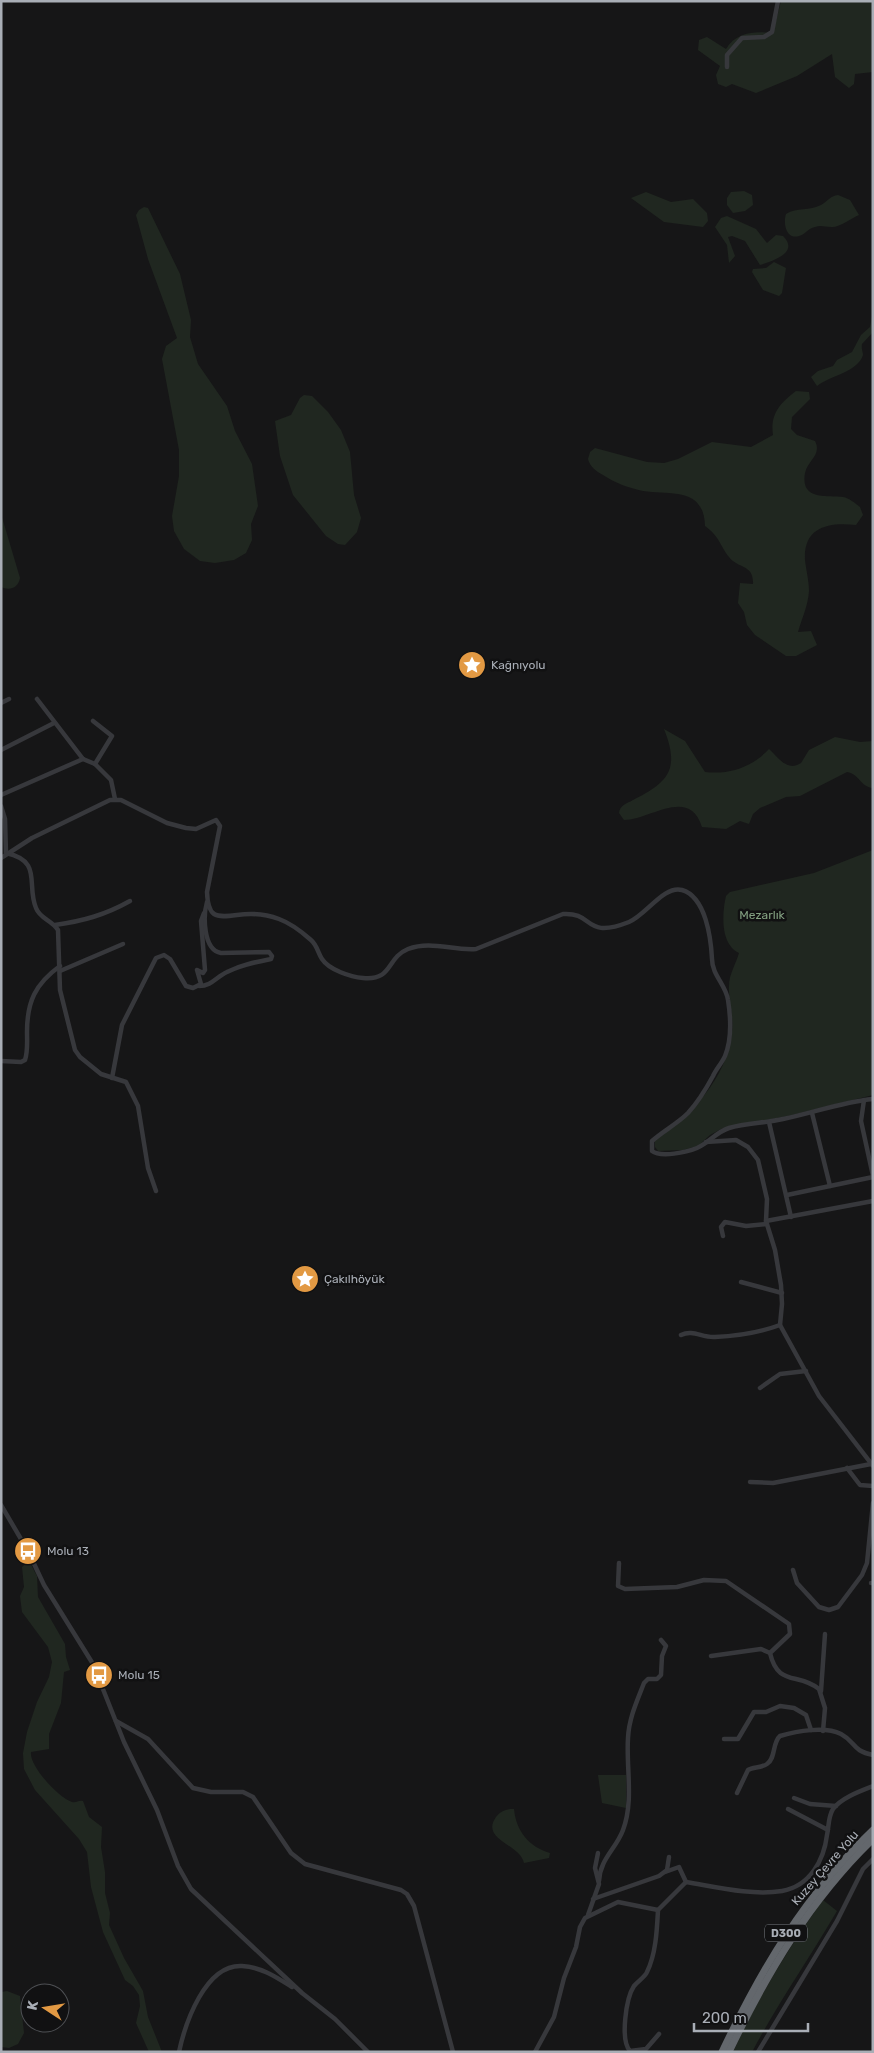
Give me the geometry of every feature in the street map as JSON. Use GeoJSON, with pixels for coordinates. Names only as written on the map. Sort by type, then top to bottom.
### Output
{"type":"FeatureCollection","features":[{"type":"Feature","properties":{"kind":"highway","name":"Kuzey Çevre Yolu"},"geometry":{"type":"LineString","coordinates":[[722,2052],[758,1980],[793,1922],[821,1886],[873,1830]]}},
{"type":"Feature","properties":{"kind":"highway","name":"Kuzey Çevre Yolu"},"geometry":{"type":"LineString","coordinates":[[729,2052],[764,1983],[793,1934],[825,1890],[873,1839]]}},
{"type":"Feature","properties":{"kind":"street"},"geometry":{"type":"LineString","coordinates":[[727,67],[727,55],[742,38],[764,37],[772,32],[778,1]]}},
{"type":"Feature","properties":{"kind":"street"},"geometry":{"type":"LineString","coordinates":[[1,703],[9,699]]}},
{"type":"Feature","properties":{"kind":"street"},"geometry":{"type":"LineString","coordinates":[[37,699],[83,759],[95,764],[111,780],[116,799]]}},
{"type":"Feature","properties":{"kind":"street"},"geometry":{"type":"LineString","coordinates":[[93,721],[112,736],[95,764]]}},
{"type":"Feature","properties":{"kind":"street"},"geometry":{"type":"LineString","coordinates":[[1,750],[54,723]]}},
{"type":"Feature","properties":{"kind":"street"},"geometry":{"type":"LineString","coordinates":[[1,795],[83,759]]}},
{"type":"Feature","properties":{"kind":"street"},"geometry":{"type":"LineString","coordinates":[[1,858],[6,853],[66,820],[116,799],[167,823],[186,828],[196,829],[212,820],[219,822],[220,828],[209,877],[207,901],[201,921],[206,970],[203,973],[197,970],[201,982],[199,986]]}},
{"type":"Feature","properties":{"kind":"street"},"geometry":{"type":"LineString","coordinates":[[1,806],[5,819],[6,853]]}},
{"type":"Feature","properties":{"kind":"street"},"geometry":{"type":"LineString","coordinates":[[6,853],[20,857],[26,862],[32,875],[36,909],[55,926],[58,932],[62,996],[76,1052],[100,1074],[126,1082],[138,1106],[148,1168],[156,1191]]}},
{"type":"Feature","properties":{"kind":"street"},"geometry":{"type":"LineString","coordinates":[[207,901],[213,914],[221,918],[254,914],[270,916],[286,922],[311,940],[327,965],[351,975],[373,978],[384,975],[396,958],[410,948],[441,944],[476,949],[563,914],[576,915],[593,927],[607,929],[641,916],[671,890],[684,890],[694,899],[708,923],[712,940],[712,965],[728,998],[731,1026],[725,1056],[701,1098],[687,1114],[652,1141],[650,1146],[654,1153],[660,1154],[698,1148],[714,1135],[730,1128],[769,1122],[873,1099]]}},
{"type":"Feature","properties":{"kind":"street"},"geometry":{"type":"LineString","coordinates":[[55,926],[85,921],[108,914],[130,901]]}},
{"type":"Feature","properties":{"kind":"street"},"geometry":{"type":"LineString","coordinates":[[112,1078],[122,1025],[156,958],[161,955],[167,956],[183,984],[189,987],[208,986],[225,973],[255,962],[271,959],[272,956],[268,952],[231,953],[214,951],[210,946],[204,913]]}},
{"type":"Feature","properties":{"kind":"street"},"geometry":{"type":"LineString","coordinates":[[1,1062],[21,1062],[25,1060],[31,996],[41,982],[60,969],[123,944]]}},
{"type":"Feature","properties":{"kind":"street"},"geometry":{"type":"LineString","coordinates":[[787,1195],[873,1176],[861,1121],[864,1100]]}},
{"type":"Feature","properties":{"kind":"street"},"geometry":{"type":"LineString","coordinates":[[812,1113],[830,1186]]}},
{"type":"Feature","properties":{"kind":"street"},"geometry":{"type":"LineString","coordinates":[[769,1122],[791,1216]]}},
{"type":"Feature","properties":{"kind":"street"},"geometry":{"type":"LineString","coordinates":[[704,1142],[720,1139],[736,1140],[746,1145],[755,1155],[767,1196],[766,1222],[774,1250],[782,1293],[780,1326],[819,1396],[872,1465]]}},
{"type":"Feature","properties":{"kind":"street"},"geometry":{"type":"LineString","coordinates":[[723,1236],[721,1227],[725,1222],[746,1226],[873,1201]]}},
{"type":"Feature","properties":{"kind":"street"},"geometry":{"type":"LineString","coordinates":[[741,1282],[782,1293]]}},
{"type":"Feature","properties":{"kind":"street"},"geometry":{"type":"LineString","coordinates":[[681,1335],[691,1332],[712,1337],[741,1336],[780,1326]]}},
{"type":"Feature","properties":{"kind":"street"},"geometry":{"type":"LineString","coordinates":[[760,1388],[780,1374],[806,1371]]}},
{"type":"Feature","properties":{"kind":"street"},"geometry":{"type":"LineString","coordinates":[[750,1482],[773,1484],[847,1468],[872,1465]]}},
{"type":"Feature","properties":{"kind":"street"},"geometry":{"type":"LineString","coordinates":[[847,1468],[860,1485],[873,1486]]}},
{"type":"Feature","properties":{"kind":"street"},"geometry":{"type":"LineString","coordinates":[[793,1570],[797,1583],[819,1606],[829,1610],[838,1607],[866,1567],[873,1503]]}},
{"type":"Feature","properties":{"kind":"street"},"geometry":{"type":"LineString","coordinates":[[1,1505],[25,1544],[44,1585],[94,1664],[124,1742],[158,1810],[183,1878],[191,1889],[302,1993],[335,2019],[368,2052]]}},
{"type":"Feature","properties":{"kind":"street"},"geometry":{"type":"LineString","coordinates":[[619,1563],[618,1586],[625,1589],[677,1587],[704,1580],[726,1581],[790,1626],[790,1634],[770,1653]]}},
{"type":"Feature","properties":{"kind":"street"},"geometry":{"type":"LineString","coordinates":[[823,1731],[824,1708],[821,1691],[825,1634]]}},
{"type":"Feature","properties":{"kind":"street"},"geometry":{"type":"LineString","coordinates":[[534,2052],[552,2022],[564,1978],[576,1947],[580,1927],[588,1915],[594,1900],[604,1861],[624,1826],[629,1800],[628,1738],[632,1714],[645,1681],[657,1679],[661,1675],[662,1656],[666,1646],[661,1640]]}},
{"type":"Feature","properties":{"kind":"street"},"geometry":{"type":"LineString","coordinates":[[711,1656],[761,1649],[770,1653]]}},
{"type":"Feature","properties":{"kind":"street"},"geometry":{"type":"LineString","coordinates":[[770,1653],[773,1666],[778,1673],[816,1686],[821,1691]]}},
{"type":"Feature","properties":{"kind":"street"},"geometry":{"type":"LineString","coordinates":[[724,1739],[738,1739],[754,1712],[766,1712],[780,1706],[803,1712],[807,1716],[811,1730]]}},
{"type":"Feature","properties":{"kind":"street"},"geometry":{"type":"LineString","coordinates":[[116,1721],[148,1739],[193,1788],[211,1792],[244,1792],[253,1797],[281,1840],[297,1859],[305,1864],[350,1874],[401,1890],[407,1894],[411,1899],[423,1935],[453,2052]]}},
{"type":"Feature","properties":{"kind":"street"},"geometry":{"type":"LineString","coordinates":[[737,1793],[748,1770],[765,1765],[770,1761],[779,1736],[811,1730],[839,1733],[859,1751],[873,1756]]}},
{"type":"Feature","properties":{"kind":"street"},"geometry":{"type":"LineString","coordinates":[[686,1882],[756,1891],[789,1889],[802,1882],[816,1868],[824,1850],[829,1818],[836,1806],[873,1786]]}},
{"type":"Feature","properties":{"kind":"street"},"geometry":{"type":"LineString","coordinates":[[794,1798],[810,1804],[836,1806]]}},
{"type":"Feature","properties":{"kind":"street"},"geometry":{"type":"LineString","coordinates":[[788,1809],[828,1830]]}},
{"type":"Feature","properties":{"kind":"street"},"geometry":{"type":"LineString","coordinates":[[598,1853],[595,1868],[599,1881]]}},
{"type":"Feature","properties":{"kind":"street"},"geometry":{"type":"LineString","coordinates":[[666,1872],[669,1857]]}},
{"type":"Feature","properties":{"kind":"street"},"geometry":{"type":"LineString","coordinates":[[758,2052],[837,1921],[863,1869],[873,1859]]}},
{"type":"Feature","properties":{"kind":"street"},"geometry":{"type":"LineString","coordinates":[[594,1900],[679,1867],[686,1882]]}},
{"type":"Feature","properties":{"kind":"street"},"geometry":{"type":"LineString","coordinates":[[659,2034],[643,2050],[634,2052],[628,2048],[625,2027],[628,2007],[634,1987],[647,1973],[657,1930],[658,1910],[686,1882]]}},
{"type":"Feature","properties":{"kind":"street"},"geometry":{"type":"LineString","coordinates":[[588,1915],[618,1902],[658,1910]]}},
{"type":"Feature","properties":{"kind":"street"},"geometry":{"type":"LineString","coordinates":[[178,2052],[194,2006],[208,1985],[222,1973],[240,1966],[257,1969],[273,1975],[302,1993]]}},
{"type":"Feature","properties":{"kind":"green space"},"geometry":{"type":"Polygon","coordinates":[[[781,1],[873,1],[873,72],[855,74],[854,84],[849,88],[835,77],[832,54],[797,76],[756,93],[732,84],[726,87],[718,84],[716,75],[720,66],[698,50],[699,40],[707,37],[726,49],[735,39],[746,34],[759,32],[773,33],[781,1]]]}},
{"type":"Feature","properties":{"kind":"green space"},"geometry":{"type":"Polygon","coordinates":[[[744,191],[752,195],[753,205],[745,211],[733,213],[727,205],[727,198],[731,192],[744,191]]]}},
{"type":"Feature","properties":{"kind":"green space"},"geometry":{"type":"Polygon","coordinates":[[[646,192],[671,202],[693,199],[707,213],[708,221],[703,227],[664,222],[631,198],[646,192]]]}},
{"type":"Feature","properties":{"kind":"green space"},"geometry":{"type":"Polygon","coordinates":[[[838,195],[850,200],[859,215],[838,226],[819,226],[799,236],[791,236],[788,233],[785,226],[786,214],[795,210],[817,207],[833,196],[838,195]]]}},
{"type":"Feature","properties":{"kind":"green space"},"geometry":{"type":"Polygon","coordinates":[[[144,207],[148,208],[180,274],[191,320],[190,337],[198,364],[227,406],[235,431],[252,464],[258,506],[251,524],[252,540],[246,553],[234,560],[215,563],[200,561],[184,549],[174,531],[172,516],[179,476],[179,450],[162,359],[166,346],[177,338],[148,259],[136,215],[144,207]]]}},
{"type":"Feature","properties":{"kind":"green space"},"geometry":{"type":"Polygon","coordinates":[[[727,216],[756,229],[767,243],[776,235],[783,236],[788,247],[786,252],[777,259],[760,265],[745,241],[732,236],[728,237],[735,256],[729,263],[727,245],[715,227],[721,218],[727,216]]]}},
{"type":"Feature","properties":{"kind":"green space"},"geometry":{"type":"Polygon","coordinates":[[[774,262],[786,268],[782,293],[779,296],[763,290],[752,272],[753,269],[766,268],[774,262]]]}},
{"type":"Feature","properties":{"kind":"green space"},"geometry":{"type":"Polygon","coordinates":[[[873,311],[873,332],[862,344],[863,355],[860,361],[849,370],[817,386],[811,377],[818,371],[833,366],[837,360],[852,352],[861,335],[870,327],[873,311]]]}},
{"type":"Feature","properties":{"kind":"green space"},"geometry":{"type":"Polygon","coordinates":[[[796,391],[809,392],[810,399],[792,417],[791,429],[797,435],[815,441],[817,446],[816,454],[805,473],[807,488],[816,495],[847,498],[860,507],[863,515],[856,525],[837,524],[828,526],[813,533],[808,540],[805,560],[809,591],[798,632],[811,631],[817,645],[796,656],[786,656],[755,635],[747,625],[744,612],[738,603],[740,583],[753,584],[751,573],[729,557],[717,537],[705,526],[703,513],[699,505],[684,495],[643,491],[622,485],[596,470],[588,459],[590,452],[595,448],[647,462],[664,463],[678,459],[712,442],[751,447],[773,435],[773,421],[777,410],[796,391]]]}},
{"type":"Feature","properties":{"kind":"green space"},"geometry":{"type":"Polygon","coordinates":[[[304,395],[312,396],[328,412],[341,430],[350,452],[354,495],[361,518],[357,532],[345,545],[338,544],[326,536],[293,495],[280,456],[275,421],[291,415],[300,398],[304,395]]]}},
{"type":"Feature","properties":{"kind":"green space"},"geometry":{"type":"Polygon","coordinates":[[[1,514],[20,578],[17,584],[10,589],[1,587],[1,514]]]}},
{"type":"Feature","properties":{"kind":"green space"},"geometry":{"type":"Polygon","coordinates":[[[664,729],[685,741],[705,772],[714,773],[732,771],[748,765],[769,749],[784,763],[792,766],[801,763],[809,750],[835,737],[860,742],[873,741],[873,788],[865,785],[855,775],[847,772],[800,796],[786,797],[760,808],[753,814],[749,824],[740,821],[726,829],[702,827],[696,815],[688,809],[678,807],[624,820],[619,813],[622,806],[655,787],[668,773],[671,764],[671,754],[664,729]]]}},
{"type":"Feature","properties":{"kind":"green space","name":"Mezarlık"},"geometry":{"type":"Polygon","coordinates":[[[873,850],[873,1095],[788,1116],[723,1128],[710,1135],[698,1146],[683,1150],[658,1151],[655,1147],[655,1141],[682,1119],[705,1094],[723,1065],[729,1049],[732,1032],[732,1014],[729,982],[739,953],[728,943],[725,935],[723,919],[726,896],[730,892],[814,873],[873,850]]]}},
{"type":"Feature","properties":{"kind":"green space"},"geometry":{"type":"Polygon","coordinates":[[[29,1561],[37,1576],[38,1597],[65,1644],[70,1670],[64,1672],[61,1703],[49,1734],[49,1749],[31,1752],[32,1758],[40,1773],[53,1788],[72,1802],[83,1801],[89,1817],[102,1827],[101,1847],[105,1872],[105,1893],[110,1913],[109,1925],[124,1958],[143,1991],[148,2017],[162,2052],[149,2052],[136,2023],[140,2006],[139,1995],[133,1986],[125,1980],[103,1932],[91,1887],[87,1852],[79,1839],[35,1790],[24,1769],[23,1753],[27,1732],[37,1702],[49,1677],[52,1662],[48,1647],[22,1612],[20,1596],[24,1587],[22,1567],[29,1561]]]}},
{"type":"Feature","properties":{"kind":"green space"},"geometry":{"type":"Polygon","coordinates":[[[598,1775],[626,1775],[626,1808],[602,1803],[598,1775]]]}},
{"type":"Feature","properties":{"kind":"green space"},"geometry":{"type":"Polygon","coordinates":[[[514,1809],[515,1817],[525,1837],[536,1847],[550,1853],[549,1858],[524,1863],[516,1851],[497,1837],[492,1825],[499,1814],[514,1809]]]}},
{"type":"Feature","properties":{"kind":"green space"},"geometry":{"type":"Polygon","coordinates":[[[823,1900],[837,1911],[752,2052],[733,2052],[774,1974],[823,1900]]]}},
{"type":"Feature","properties":{"kind":"green space"},"geometry":{"type":"Polygon","coordinates":[[[7,1991],[20,1996],[20,2033],[24,2033],[18,2044],[9,2048],[1,2047],[1,1992],[7,1991]]]}},
{"type":"Feature","properties":{"kind":"place","name":"Kağnıyolu"},"geometry":{"type":"Point","coordinates":[472,665]}},
{"type":"Feature","properties":{"kind":"place","name":"Çakılhöyük"},"geometry":{"type":"Point","coordinates":[305,1279]}},
{"type":"Feature","properties":{"kind":"place","name":"Molu 13"},"geometry":{"type":"Point","coordinates":[28,1551]}},
{"type":"Feature","properties":{"kind":"place","name":"Molu 15"},"geometry":{"type":"Point","coordinates":[99,1675]}}]}
